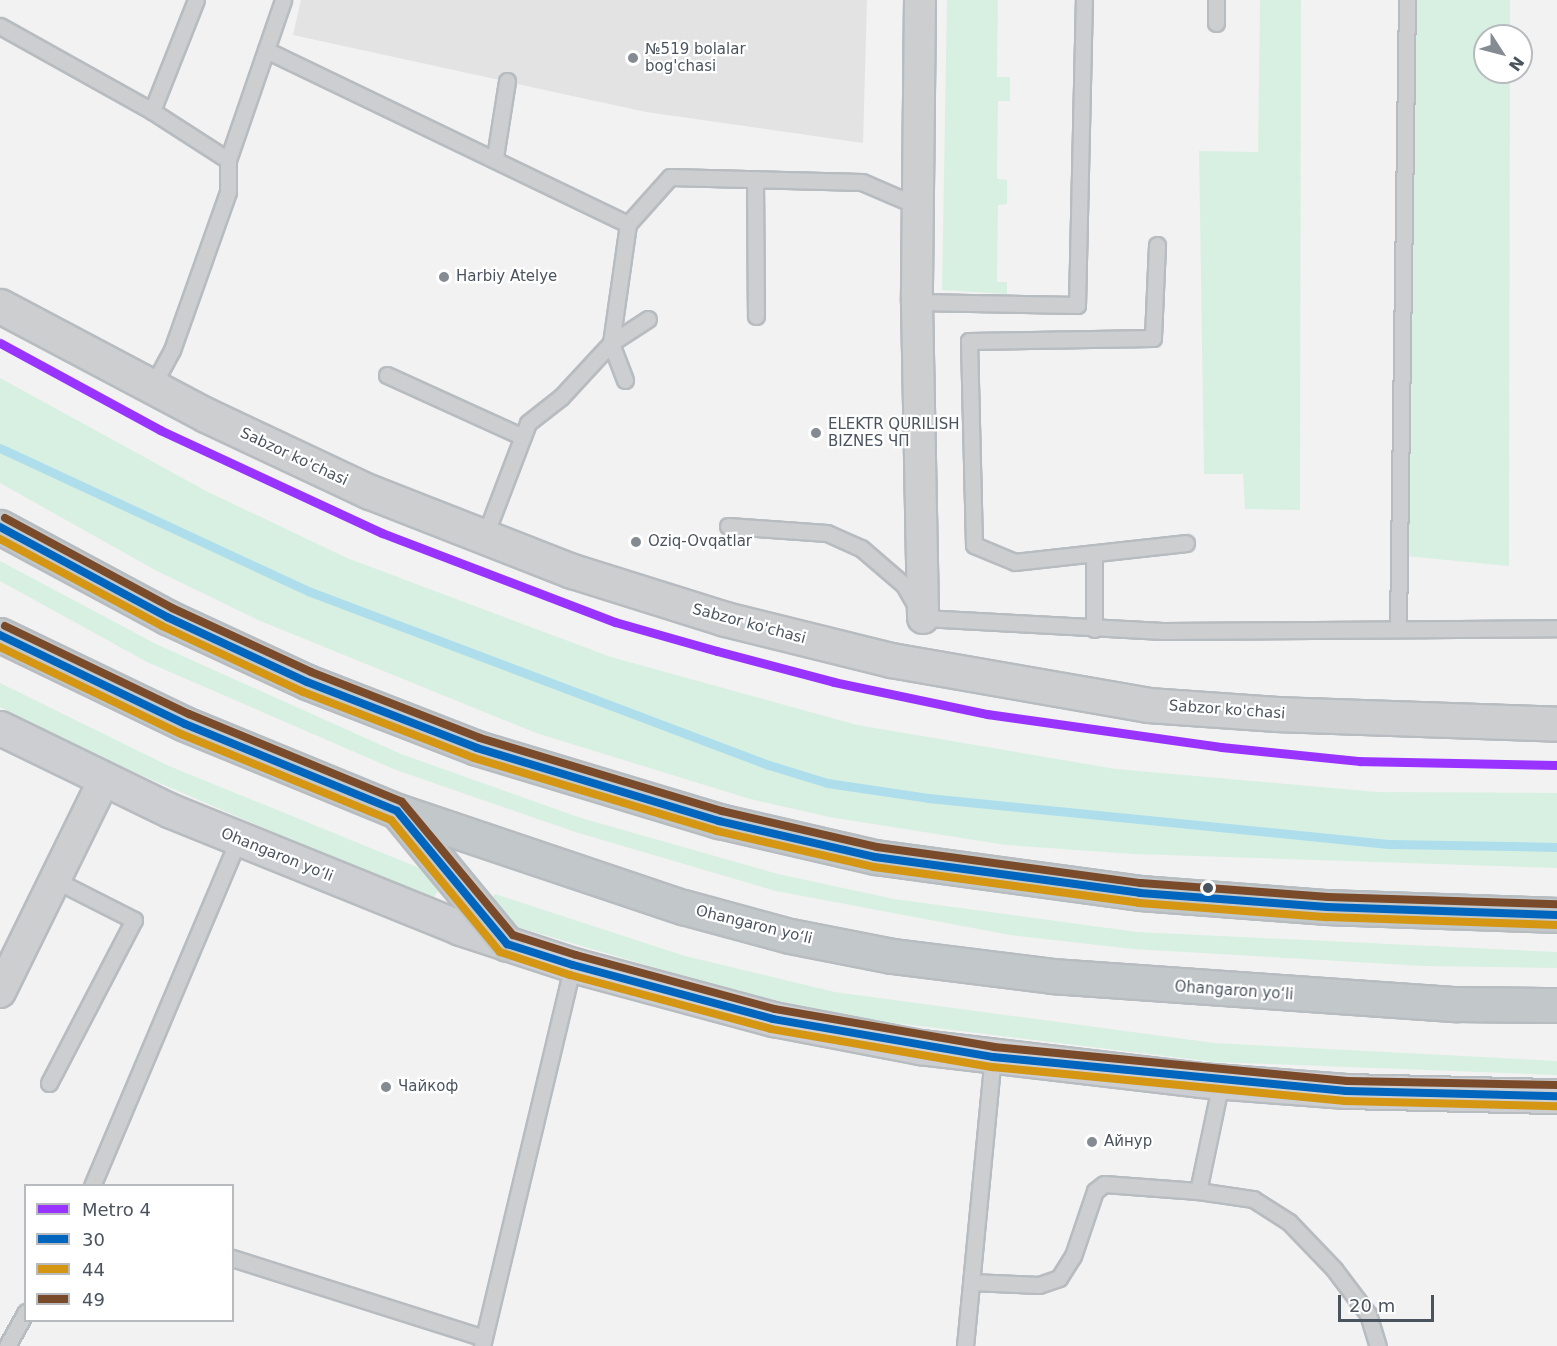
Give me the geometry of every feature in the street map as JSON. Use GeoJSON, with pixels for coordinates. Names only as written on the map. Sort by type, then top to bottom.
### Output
{"type":"FeatureCollection","features":[{"type":"Feature","properties":{"kind":"highway"},"geometry":{"type":"LineString","coordinates":[[0,527],[167,617],[390,715],[569,778],[774,835],[946,868],[1140,893],[1327,907],[1557,915]]}},
{"type":"Feature","properties":{"kind":"highway","name":"Ohangaron yoʻli"},"geometry":{"type":"LineString","coordinates":[[0,635],[185,724],[397,811],[683,907],[790,936],[892,956],[1199,989],[1456,1004],[1557,1005]]}},
{"type":"Feature","properties":{"kind":"highway"},"geometry":{"type":"LineString","coordinates":[[397,811],[507,944]]}},
{"type":"Feature","properties":{"kind":"main road","name":"Ohangaron yoʻli"},"geometry":{"type":"LineString","coordinates":[[0,728],[104,780],[238,840],[507,944],[573,965],[773,1019],[993,1057],[1221,1082],[1421,1094],[1557,1096]]}},
{"type":"Feature","properties":{"kind":"street"},"geometry":{"type":"LineString","coordinates":[[920,0],[917,302],[922,618]]}},
{"type":"Feature","properties":{"kind":"street","name":"Sabzor ko'chasi"},"geometry":{"type":"LineString","coordinates":[[0,306],[153,387],[328,474],[484,538],[572,571],[724,619],[891,660],[1148,705],[1213,711],[1557,724]]}},
{"type":"Feature","properties":{"kind":"street"},"geometry":{"type":"LineString","coordinates":[[0,992],[104,780]]}},
{"type":"Feature","properties":{"kind":"lane"},"geometry":{"type":"LineString","coordinates":[[152,111],[196,0]]}},
{"type":"Feature","properties":{"kind":"lane"},"geometry":{"type":"LineString","coordinates":[[153,387],[172,350],[228,192],[228,160],[283,0]]}},
{"type":"Feature","properties":{"kind":"lane"},"geometry":{"type":"LineString","coordinates":[[917,302],[1077,304],[1084,0]]}},
{"type":"Feature","properties":{"kind":"lane"},"geometry":{"type":"LineString","coordinates":[[1216,0],[1216,23]]}},
{"type":"Feature","properties":{"kind":"lane"},"geometry":{"type":"LineString","coordinates":[[1398,627],[1407,0]]}},
{"type":"Feature","properties":{"kind":"lane"},"geometry":{"type":"LineString","coordinates":[[0,26],[152,111],[228,160]]}},
{"type":"Feature","properties":{"kind":"lane"},"geometry":{"type":"LineString","coordinates":[[266,50],[495,157],[628,224]]}},
{"type":"Feature","properties":{"kind":"lane"},"geometry":{"type":"LineString","coordinates":[[495,157],[507,81]]}},
{"type":"Feature","properties":{"kind":"lane"},"geometry":{"type":"LineString","coordinates":[[625,380],[611,343],[628,224],[670,177],[862,182],[918,206]]}},
{"type":"Feature","properties":{"kind":"lane"},"geometry":{"type":"LineString","coordinates":[[755,179],[756,316]]}},
{"type":"Feature","properties":{"kind":"lane"},"geometry":{"type":"LineString","coordinates":[[1157,245],[1153,338],[969,341],[974,545],[1016,562],[1186,543]]}},
{"type":"Feature","properties":{"kind":"lane"},"geometry":{"type":"LineString","coordinates":[[484,538],[528,423],[561,397],[611,343],[648,319]]}},
{"type":"Feature","properties":{"kind":"lane"},"geometry":{"type":"LineString","coordinates":[[387,375],[523,437]]}},
{"type":"Feature","properties":{"kind":"lane"},"geometry":{"type":"LineString","coordinates":[[728,526],[827,533],[861,548],[904,585],[922,618],[1094,629],[1227,632],[1398,627],[1557,628]]}},
{"type":"Feature","properties":{"kind":"lane"},"geometry":{"type":"LineString","coordinates":[[1094,554],[1094,629]]}},
{"type":"Feature","properties":{"kind":"lane"},"geometry":{"type":"LineString","coordinates":[[92,1184],[238,840]]}},
{"type":"Feature","properties":{"kind":"lane"},"geometry":{"type":"LineString","coordinates":[[49,1083],[134,920],[56,880]]}},
{"type":"Feature","properties":{"kind":"lane"},"geometry":{"type":"LineString","coordinates":[[234,1259],[483,1342],[573,965]]}},
{"type":"Feature","properties":{"kind":"lane"},"geometry":{"type":"LineString","coordinates":[[965,1346],[993,1057]]}},
{"type":"Feature","properties":{"kind":"lane"},"geometry":{"type":"LineString","coordinates":[[1197,1191],[1221,1082]]}},
{"type":"Feature","properties":{"kind":"lane"},"geometry":{"type":"LineString","coordinates":[[971,1282],[1039,1285],[1059,1278],[1073,1256],[1095,1191],[1104,1184],[1197,1191],[1253,1199],[1289,1222],[1334,1269],[1368,1314],[1378,1346]]}},
{"type":"Feature","properties":{"kind":"lane"},"geometry":{"type":"LineString","coordinates":[[7,1346],[24,1316]]}},
{"type":"Feature","properties":{"kind":"shaded area","name":"№519 bolalar bog'chasi"},"geometry":{"type":"Polygon","coordinates":[[[301,0],[867,0],[863,143],[646,112],[293,35],[301,0]]]}},
{"type":"Feature","properties":{"kind":"green space"},"geometry":{"type":"Polygon","coordinates":[[[947,0],[998,0],[997,77],[1010,77],[1010,101],[998,101],[997,179],[1007,180],[1007,204],[998,205],[997,282],[1007,282],[1007,294],[942,290],[947,0]]]}},
{"type":"Feature","properties":{"kind":"green space"},"geometry":{"type":"Polygon","coordinates":[[[1260,0],[1301,0],[1300,510],[1245,509],[1243,474],[1204,474],[1199,151],[1258,152],[1260,0]]]}},
{"type":"Feature","properties":{"kind":"green space"},"geometry":{"type":"Polygon","coordinates":[[[1416,0],[1510,0],[1510,24],[1473,24],[1473,84],[1510,84],[1509,566],[1405,556],[1416,0]]]}},
{"type":"Feature","properties":{"kind":"green space"},"geometry":{"type":"Polygon","coordinates":[[[0,378],[208,492],[347,558],[611,657],[857,725],[1116,769],[1377,792],[1557,793],[1557,868],[1134,854],[1006,845],[829,817],[750,799],[536,733],[258,620],[155,570],[0,483],[0,378]]]}},
{"type":"Feature","properties":{"kind":"green space"},"geometry":{"type":"Polygon","coordinates":[[[0,561],[156,644],[401,754],[581,818],[778,874],[894,899],[1137,932],[1557,952],[1557,968],[1424,966],[1133,949],[1010,935],[776,891],[575,832],[396,770],[147,662],[0,581],[0,561]]]}},
{"type":"Feature","properties":{"kind":"green space"},"geometry":{"type":"Polygon","coordinates":[[[0,683],[169,766],[422,869],[438,891],[432,901],[83,750],[0,707],[0,683]]]}},
{"type":"Feature","properties":{"kind":"green space"},"geometry":{"type":"Polygon","coordinates":[[[495,894],[685,956],[835,992],[1214,1043],[1557,1061],[1557,1075],[1214,1062],[846,1017],[724,988],[514,926],[491,900],[495,894]]]}},
{"type":"Feature","properties":{"kind":"waterway"},"geometry":{"type":"LineString","coordinates":[[0,448],[308,591],[769,765],[827,783],[928,798],[1391,844],[1557,847]]}},
{"type":"Feature","properties":{"kind":"metro line","name":"4"},"geometry":{"type":"LineString","coordinates":[[0,343],[160,430],[382,533],[615,622],[717,651],[834,682],[987,714],[1221,747],[1360,761],[1557,765]]}},
{"type":"Feature","properties":{"kind":"transit line","name":"49"},"geometry":{"type":"LineString","coordinates":[[5,518],[172,608],[311,672],[480,738],[722,811],[877,847],[1141,883],[1328,897],[1557,904]]}},
{"type":"Feature","properties":{"kind":"transit line","name":"30"},"geometry":{"type":"LineString","coordinates":[[0,527],[167,617],[307,682],[477,748],[719,821],[875,857],[1140,893],[1327,907],[1557,915]]}},
{"type":"Feature","properties":{"kind":"transit line","name":"44"},"geometry":{"type":"LineString","coordinates":[[0,539],[162,626],[303,692],[474,758],[717,831],[874,867],[1139,903],[1327,917],[1557,925]]}},
{"type":"Feature","properties":{"kind":"transit line","name":"49"},"geometry":{"type":"LineString","coordinates":[[5,626],[189,714],[402,802],[513,935],[576,955],[775,1009],[994,1047],[1347,1081],[1557,1085]]}},
{"type":"Feature","properties":{"kind":"transit line","name":"30"},"geometry":{"type":"LineString","coordinates":[[0,635],[185,724],[397,811],[507,944],[573,965],[773,1019],[993,1057],[1346,1091],[1557,1096]]}},
{"type":"Feature","properties":{"kind":"transit line","name":"44"},"geometry":{"type":"LineString","coordinates":[[0,647],[181,734],[391,820],[500,952],[570,975],[771,1029],[992,1067],[1345,1101],[1557,1106]]}},
{"type":"Feature","properties":{"kind":"place","name":"№519 bolalar bog'chasi"},"geometry":{"type":"Point","coordinates":[633,58]}},
{"type":"Feature","properties":{"kind":"place","name":"Harbiy Atelye"},"geometry":{"type":"Point","coordinates":[444,277]}},
{"type":"Feature","properties":{"kind":"place","name":"ELEKTR QURILISH BIZNES ЧП"},"geometry":{"type":"Point","coordinates":[816,433]}},
{"type":"Feature","properties":{"kind":"place","name":"Oziq-Ovqatlar"},"geometry":{"type":"Point","coordinates":[636,542]}},
{"type":"Feature","properties":{"kind":"place","name":"Чайкоф"},"geometry":{"type":"Point","coordinates":[386,1087]}},
{"type":"Feature","properties":{"kind":"place","name":"Айнур"},"geometry":{"type":"Point","coordinates":[1092,1142]}}]}
